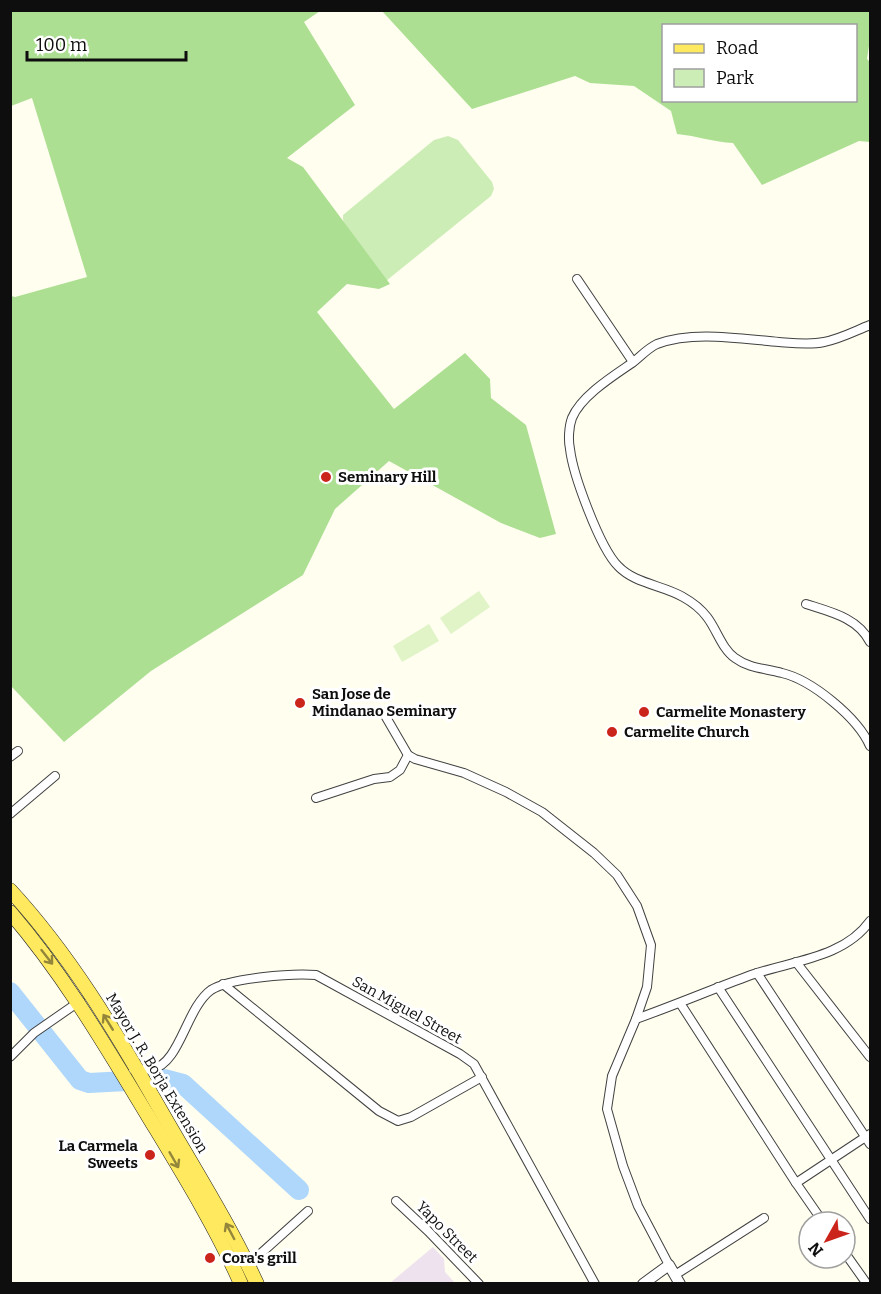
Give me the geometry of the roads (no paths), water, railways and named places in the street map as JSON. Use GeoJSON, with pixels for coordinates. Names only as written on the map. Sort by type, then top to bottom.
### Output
{"type":"FeatureCollection","features":[{"type":"Feature","properties":{"kind":"main road","name":"Mayor J. R. Borja Extension"},"geometry":{"type":"LineString","coordinates":[[10,890],[55,942],[85,998],[150,1106],[241,1284]]}},
{"type":"Feature","properties":{"kind":"main road","name":"Mayor J. R. Borja Extension"},"geometry":{"type":"LineString","coordinates":[[10,912],[57,969],[85,998]]}},
{"type":"Feature","properties":{"kind":"main road","name":"Mayor J. R. Borja Extension"},"geometry":{"type":"LineString","coordinates":[[150,1106],[211,1196],[257,1284]]}},
{"type":"Feature","properties":{"kind":"street"},"geometry":{"type":"LineString","coordinates":[[577,279],[633,362]]}},
{"type":"Feature","properties":{"kind":"street"},"geometry":{"type":"LineString","coordinates":[[870,325],[822,343],[795,344],[715,337],[691,338],[657,344],[606,381],[579,407],[572,417],[570,449],[587,508],[618,566],[633,577],[670,590],[697,607],[707,617],[732,656],[741,662],[749,666],[783,673],[812,686],[856,723],[870,747]]}},
{"type":"Feature","properties":{"kind":"street"},"geometry":{"type":"LineString","coordinates":[[806,604],[841,616],[868,631],[870,642]]}},
{"type":"Feature","properties":{"kind":"street"},"geometry":{"type":"LineString","coordinates":[[383,712],[408,755],[464,773],[542,812],[594,853],[617,875],[637,906],[651,945],[647,987],[612,1076],[606,1108],[623,1166],[638,1206],[677,1279],[764,1218]]}},
{"type":"Feature","properties":{"kind":"street"},"geometry":{"type":"LineString","coordinates":[[10,757],[18,751]]}},
{"type":"Feature","properties":{"kind":"street"},"geometry":{"type":"LineString","coordinates":[[316,798],[374,779],[390,777],[399,770],[408,755]]}},
{"type":"Feature","properties":{"kind":"street"},"geometry":{"type":"LineString","coordinates":[[10,814],[55,776]]}},
{"type":"Feature","properties":{"kind":"street"},"geometry":{"type":"LineString","coordinates":[[636,1019],[757,973],[833,950],[859,934],[870,921]]}},
{"type":"Feature","properties":{"kind":"street"},"geometry":{"type":"LineString","coordinates":[[796,962],[870,1057]]}},
{"type":"Feature","properties":{"kind":"street"},"geometry":{"type":"LineString","coordinates":[[757,973],[869,1138],[796,1183]]}},
{"type":"Feature","properties":{"kind":"street","name":"San Miguel Street"},"geometry":{"type":"LineString","coordinates":[[131,1072],[152,1070],[166,1059],[179,1044],[191,1013],[211,990],[223,984],[295,974],[316,975],[460,1054],[474,1064],[595,1284]]}},
{"type":"Feature","properties":{"kind":"street"},"geometry":{"type":"LineString","coordinates":[[223,984],[379,1111],[398,1121],[411,1118],[482,1077]]}},
{"type":"Feature","properties":{"kind":"street"},"geometry":{"type":"LineString","coordinates":[[718,987],[870,1219]]}},
{"type":"Feature","properties":{"kind":"street"},"geometry":{"type":"LineString","coordinates":[[10,1057],[34,1033],[85,998]]}},
{"type":"Feature","properties":{"kind":"street"},"geometry":{"type":"LineString","coordinates":[[680,1003],[815,1210]]}},
{"type":"Feature","properties":{"kind":"street","name":"Yapo Street"},"geometry":{"type":"LineString","coordinates":[[396,1201],[479,1284]]}},
{"type":"Feature","properties":{"kind":"street"},"geometry":{"type":"LineString","coordinates":[[249,1265],[308,1211]]}},
{"type":"Feature","properties":{"kind":"street"},"geometry":{"type":"LineString","coordinates":[[643,1284],[669,1265]]}},
{"type":"Feature","properties":{"kind":"street"},"geometry":{"type":"LineString","coordinates":[[857,1270],[867,1284]]}},
{"type":"Feature","properties":{"kind":"waterway"},"geometry":{"type":"LineString","coordinates":[[10,992],[80,1080],[89,1083],[164,1079],[183,1084],[299,1190]]}},
{"type":"Feature","properties":{"kind":"place","name":"Seminary Hill"},"geometry":{"type":"Point","coordinates":[326,477]}},
{"type":"Feature","properties":{"kind":"place","name":"San Jose de Mindanao Seminary"},"geometry":{"type":"Point","coordinates":[300,703]}},
{"type":"Feature","properties":{"kind":"place","name":"Carmelite Monastery"},"geometry":{"type":"Point","coordinates":[644,712]}},
{"type":"Feature","properties":{"kind":"place","name":"Carmelite Church"},"geometry":{"type":"Point","coordinates":[612,732]}},
{"type":"Feature","properties":{"kind":"place","name":"La Carmela Sweets"},"geometry":{"type":"Point","coordinates":[150,1155]}},
{"type":"Feature","properties":{"kind":"place","name":"Cora's grill"},"geometry":{"type":"Point","coordinates":[210,1258]}}]}
